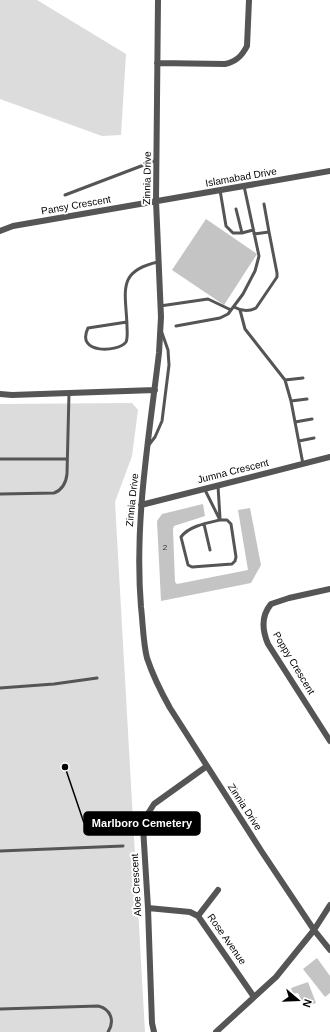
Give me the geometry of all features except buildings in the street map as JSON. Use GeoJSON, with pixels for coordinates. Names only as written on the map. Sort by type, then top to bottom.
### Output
{"type":"FeatureCollection","features":[{"type":"Feature","properties":{"kind":"street","name":"Zinnia Drive"},"geometry":{"type":"LineString","coordinates":[[158,0],[156,201],[160,329],[159,353],[141,505],[139,538],[140,590],[144,640],[147,657],[160,690],[207,766],[314,930],[330,950]]}},
{"type":"Feature","properties":{"kind":"street"},"geometry":{"type":"LineString","coordinates":[[157,64],[232,63],[240,56],[247,46],[249,0]]}},
{"type":"Feature","properties":{"kind":"street","name":"Islamabad Drive"},"geometry":{"type":"LineString","coordinates":[[156,201],[330,171]]}},
{"type":"Feature","properties":{"kind":"street","name":"Pansy Crescent"},"geometry":{"type":"LineString","coordinates":[[0,230],[14,226],[156,201]]}},
{"type":"Feature","properties":{"kind":"street"},"geometry":{"type":"LineString","coordinates":[[0,394],[155,390]]}},
{"type":"Feature","properties":{"kind":"street","name":"Jumna Crescent"},"geometry":{"type":"LineString","coordinates":[[141,505],[330,457]]}},
{"type":"Feature","properties":{"kind":"street","name":"Poppy Crescent"},"geometry":{"type":"LineString","coordinates":[[330,589],[289,598],[271,604],[264,616],[263,629],[264,636],[268,644],[330,741]]}},
{"type":"Feature","properties":{"kind":"street","name":"Aloe Crescent"},"geometry":{"type":"LineString","coordinates":[[154,1032],[152,1023],[148,908],[143,827],[144,820],[154,804],[207,766]]}},
{"type":"Feature","properties":{"kind":"street"},"geometry":{"type":"LineString","coordinates":[[198,916],[218,890]]}},
{"type":"Feature","properties":{"kind":"street"},"geometry":{"type":"LineString","coordinates":[[216,1032],[276,976],[314,930],[330,905]]}},
{"type":"Feature","properties":{"kind":"street","name":"Rose Avenue"},"geometry":{"type":"LineString","coordinates":[[148,908],[190,912],[198,916],[254,997]]}},
{"type":"Feature","properties":{"kind":"lane"},"geometry":{"type":"LineString","coordinates":[[66,195],[157,160]]}},
{"type":"Feature","properties":{"kind":"lane"},"geometry":{"type":"LineString","coordinates":[[176,326],[220,318],[232,308],[243,294],[256,271],[258,256],[244,186]]}},
{"type":"Feature","properties":{"kind":"lane"},"geometry":{"type":"LineString","coordinates":[[220,190],[226,226],[233,233],[269,232]]}},
{"type":"Feature","properties":{"kind":"lane"},"geometry":{"type":"LineString","coordinates":[[160,306],[208,299],[240,310],[251,311],[256,308],[277,277],[264,204]]}},
{"type":"Feature","properties":{"kind":"lane"},"geometry":{"type":"LineString","coordinates":[[236,209],[242,232]]}},
{"type":"Feature","properties":{"kind":"lane"},"geometry":{"type":"LineString","coordinates":[[127,322],[88,328],[85,338],[91,348],[96,349],[115,348],[125,343],[127,340],[127,322],[125,291],[132,274],[137,269],[158,262]]}},
{"type":"Feature","properties":{"kind":"lane"},"geometry":{"type":"LineString","coordinates":[[240,310],[245,329],[285,380],[291,401],[303,464]]}},
{"type":"Feature","properties":{"kind":"lane"},"geometry":{"type":"LineString","coordinates":[[148,447],[155,437],[162,421],[170,365],[168,350],[160,329]]}},
{"type":"Feature","properties":{"kind":"lane"},"geometry":{"type":"LineString","coordinates":[[285,380],[303,378]]}},
{"type":"Feature","properties":{"kind":"lane"},"geometry":{"type":"LineString","coordinates":[[0,494],[54,493],[64,486],[67,479],[69,393]]}},
{"type":"Feature","properties":{"kind":"lane"},"geometry":{"type":"LineString","coordinates":[[291,401],[307,399]]}},
{"type":"Feature","properties":{"kind":"lane"},"geometry":{"type":"LineString","coordinates":[[295,422],[312,419]]}},
{"type":"Feature","properties":{"kind":"lane"},"geometry":{"type":"LineString","coordinates":[[299,442],[314,438]]}},
{"type":"Feature","properties":{"kind":"lane"},"geometry":{"type":"LineString","coordinates":[[0,459],[67,459]]}},
{"type":"Feature","properties":{"kind":"lane"},"geometry":{"type":"LineString","coordinates":[[218,485],[220,520]]}},
{"type":"Feature","properties":{"kind":"lane"},"geometry":{"type":"LineString","coordinates":[[204,489],[220,520]]}},
{"type":"Feature","properties":{"kind":"lane"},"geometry":{"type":"LineString","coordinates":[[220,520],[227,520],[231,524],[236,557],[232,564],[192,567],[188,565],[181,537],[186,531],[204,524],[220,520]]}},
{"type":"Feature","properties":{"kind":"lane"},"geometry":{"type":"LineString","coordinates":[[204,524],[210,550]]}},
{"type":"Feature","properties":{"kind":"lane"},"geometry":{"type":"LineString","coordinates":[[0,688],[54,684],[97,678]]}},
{"type":"Feature","properties":{"kind":"lane"},"geometry":{"type":"LineString","coordinates":[[0,851],[123,846]]}},
{"type":"Feature","properties":{"kind":"lane"},"geometry":{"type":"LineString","coordinates":[[0,1009],[104,1007],[108,1011],[112,1020],[111,1027],[108,1032]]}},
{"type":"Feature","properties":{"kind":"shaded area"},"geometry":{"type":"Polygon","coordinates":[[[0,0],[37,0],[126,54],[121,135],[102,136],[0,99],[0,0]]]}},
{"type":"Feature","properties":{"kind":"shaded area"},"geometry":{"type":"Polygon","coordinates":[[[132,403],[138,410],[132,456],[115,502],[145,1032],[0,1032],[0,404],[132,403]]]}},
{"type":"Feature","properties":{"kind":"place","name":"Marlboro Cemetery"},"geometry":{"type":"Point","coordinates":[65,767]}}]}
